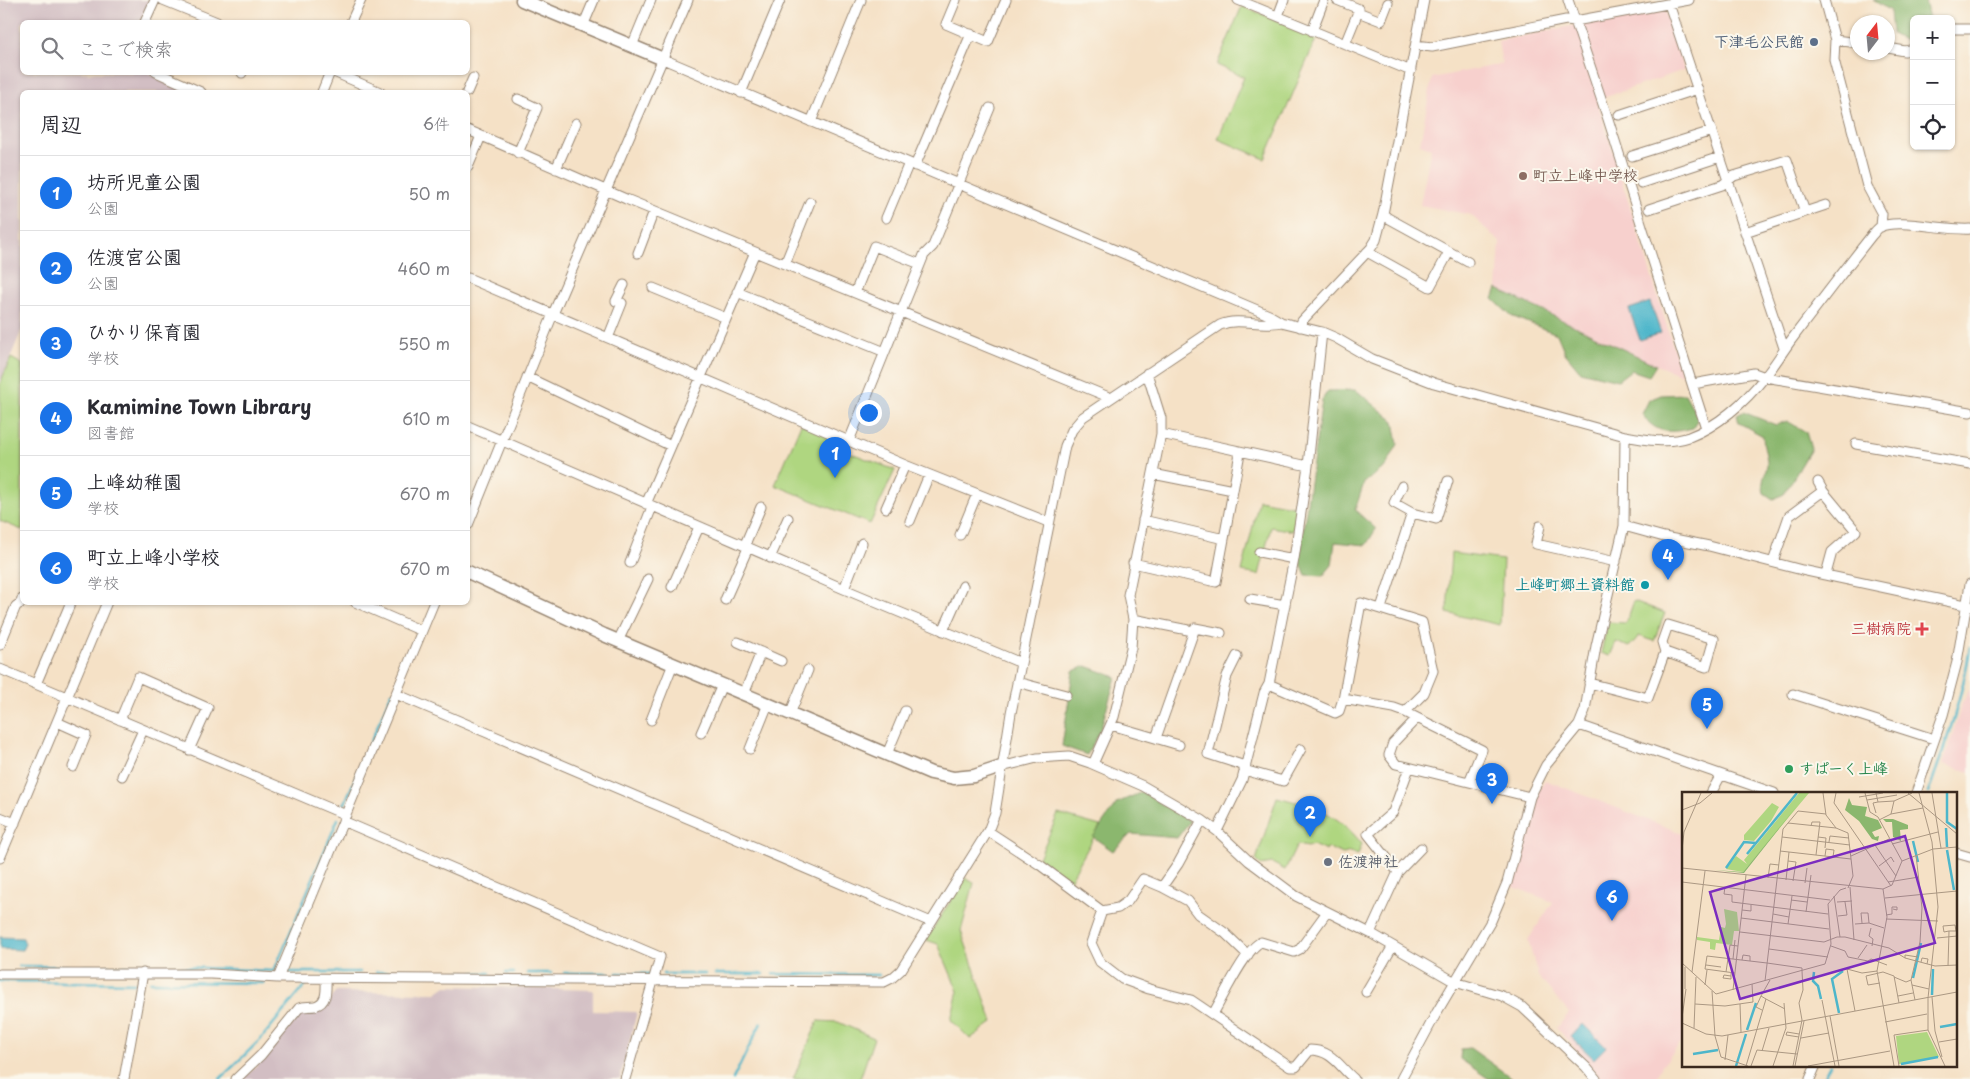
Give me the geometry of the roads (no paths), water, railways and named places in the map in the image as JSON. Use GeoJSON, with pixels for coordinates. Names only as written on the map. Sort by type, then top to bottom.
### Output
{"type":"FeatureCollection","features":[{"type":"Feature","properties":{"kind":"street"},"geometry":{"type":"LineString","coordinates":[[147,20],[155,0]]}},
{"type":"Feature","properties":{"kind":"street"},"geometry":{"type":"LineString","coordinates":[[163,0],[199,19]]}},
{"type":"Feature","properties":{"kind":"street"},"geometry":{"type":"LineString","coordinates":[[353,20],[361,0]]}},
{"type":"Feature","properties":{"kind":"street"},"geometry":{"type":"LineString","coordinates":[[522,0],[540,4],[583,26],[1281,322],[1322,332],[1372,359],[1434,383],[1644,440],[1667,441],[1689,437],[1723,418],[1747,398],[1765,377],[1784,348],[1872,235],[1881,227],[1895,223],[1957,230],[1970,229]]}},
{"type":"Feature","properties":{"kind":"street"},"geometry":{"type":"LineString","coordinates":[[583,26],[594,0]]}},
{"type":"Feature","properties":{"kind":"street"},"geometry":{"type":"LineString","coordinates":[[632,46],[651,0]]}},
{"type":"Feature","properties":{"kind":"street"},"geometry":{"type":"LineString","coordinates":[[470,519],[553,314],[688,0]]}},
{"type":"Feature","properties":{"kind":"street"},"geometry":{"type":"LineString","coordinates":[[741,92],[780,0]]}},
{"type":"Feature","properties":{"kind":"street"},"geometry":{"type":"LineString","coordinates":[[811,122],[861,0]]}},
{"type":"Feature","properties":{"kind":"street"},"geometry":{"type":"LineString","coordinates":[[956,0],[946,24],[988,42],[1006,0]]}},
{"type":"Feature","properties":{"kind":"street"},"geometry":{"type":"LineString","coordinates":[[1278,16],[1284,0]]}},
{"type":"Feature","properties":{"kind":"street"},"geometry":{"type":"LineString","coordinates":[[1312,30],[1324,0]]}},
{"type":"Feature","properties":{"kind":"street"},"geometry":{"type":"LineString","coordinates":[[1337,0],[1360,9],[1345,44]]}},
{"type":"Feature","properties":{"kind":"street"},"geometry":{"type":"LineString","coordinates":[[1300,327],[1302,321],[1376,240],[1383,214],[1424,0]]}},
{"type":"Feature","properties":{"kind":"street"},"geometry":{"type":"LineString","coordinates":[[1568,0],[1706,428]]}},
{"type":"Feature","properties":{"kind":"street"},"geometry":{"type":"LineString","coordinates":[[1416,45],[1432,47],[1566,20],[1575,21],[1689,0]]}},
{"type":"Feature","properties":{"kind":"street"},"geometry":{"type":"LineString","coordinates":[[1824,0],[1835,40],[1834,60],[1867,186],[1882,214],[1881,227]]}},
{"type":"Feature","properties":{"kind":"street"},"geometry":{"type":"LineString","coordinates":[[1244,1],[1411,72]]}},
{"type":"Feature","properties":{"kind":"street"},"geometry":{"type":"LineString","coordinates":[[1358,12],[1381,21],[1388,4]]}},
{"type":"Feature","properties":{"kind":"street"},"geometry":{"type":"LineString","coordinates":[[1669,4],[1784,348]]}},
{"type":"Feature","properties":{"kind":"street"},"geometry":{"type":"LineString","coordinates":[[1955,29],[1970,29]]}},
{"type":"Feature","properties":{"kind":"street"},"geometry":{"type":"LineString","coordinates":[[886,218],[971,34]]}},
{"type":"Feature","properties":{"kind":"street"},"geometry":{"type":"LineString","coordinates":[[1835,40],[1850,42]]}},
{"type":"Feature","properties":{"kind":"street"},"geometry":{"type":"LineString","coordinates":[[1895,49],[1910,50]]}},
{"type":"Feature","properties":{"kind":"street"},"geometry":{"type":"LineString","coordinates":[[163,75],[196,90]]}},
{"type":"Feature","properties":{"kind":"street"},"geometry":{"type":"LineString","coordinates":[[323,90],[330,75]]}},
{"type":"Feature","properties":{"kind":"street"},"geometry":{"type":"LineString","coordinates":[[339,75],[375,90]]}},
{"type":"Feature","properties":{"kind":"street"},"geometry":{"type":"LineString","coordinates":[[468,90],[473,78]]}},
{"type":"Feature","properties":{"kind":"street"},"geometry":{"type":"LineString","coordinates":[[1619,115],[1698,89]]}},
{"type":"Feature","properties":{"kind":"street"},"geometry":{"type":"LineString","coordinates":[[518,99],[537,108],[518,153]]}},
{"type":"Feature","properties":{"kind":"street"},"geometry":{"type":"LineString","coordinates":[[849,441],[920,264],[924,255],[933,246],[990,108]]}},
{"type":"Feature","properties":{"kind":"street"},"geometry":{"type":"LineString","coordinates":[[556,169],[576,123]]}},
{"type":"Feature","properties":{"kind":"street"},"geometry":{"type":"LineString","coordinates":[[470,131],[606,190],[1110,398]]}},
{"type":"Feature","properties":{"kind":"street"},"geometry":{"type":"LineString","coordinates":[[1632,156],[1712,131]]}},
{"type":"Feature","properties":{"kind":"street"},"geometry":{"type":"LineString","coordinates":[[470,162],[481,136]]}},
{"type":"Feature","properties":{"kind":"street"},"geometry":{"type":"LineString","coordinates":[[1641,183],[1720,157]]}},
{"type":"Feature","properties":{"kind":"street"},"geometry":{"type":"LineString","coordinates":[[1649,209],[1722,185],[1734,176],[1787,160],[1805,212]]}},
{"type":"Feature","properties":{"kind":"street"},"geometry":{"type":"LineString","coordinates":[[784,264],[810,202]]}},
{"type":"Feature","properties":{"kind":"street"},"geometry":{"type":"LineString","coordinates":[[1745,232],[1826,205]]}},
{"type":"Feature","properties":{"kind":"street"},"geometry":{"type":"LineString","coordinates":[[638,253],[654,210]]}},
{"type":"Feature","properties":{"kind":"street"},"geometry":{"type":"LineString","coordinates":[[1383,214],[1468,262]]}},
{"type":"Feature","properties":{"kind":"street"},"geometry":{"type":"LineString","coordinates":[[855,293],[874,246],[920,264]]}},
{"type":"Feature","properties":{"kind":"street"},"geometry":{"type":"LineString","coordinates":[[630,563],[671,446],[755,252]]}},
{"type":"Feature","properties":{"kind":"street"},"geometry":{"type":"LineString","coordinates":[[1367,252],[1430,287],[1449,252]]}},
{"type":"Feature","properties":{"kind":"street"},"geometry":{"type":"LineString","coordinates":[[470,279],[906,465],[1048,522]]}},
{"type":"Feature","properties":{"kind":"street"},"geometry":{"type":"LineString","coordinates":[[608,338],[622,303],[616,301],[624,285]]}},
{"type":"Feature","properties":{"kind":"street"},"geometry":{"type":"LineString","coordinates":[[653,288],[726,318]]}},
{"type":"Feature","properties":{"kind":"street"},"geometry":{"type":"LineString","coordinates":[[737,292],[885,352]]}},
{"type":"Feature","properties":{"kind":"street"},"geometry":{"type":"LineString","coordinates":[[0,974],[143,973],[326,979],[653,982],[884,982],[892,978],[902,970],[988,831],[995,813],[1001,767],[1048,522],[1060,463],[1072,430],[1110,398],[1220,324],[1230,321],[1271,325],[1281,322]]}},
{"type":"Feature","properties":{"kind":"street"},"geometry":{"type":"LineString","coordinates":[[1217,831],[1242,780],[1264,692],[1269,684],[1294,559],[1308,466],[1322,332]]}},
{"type":"Feature","properties":{"kind":"street"},"geometry":{"type":"LineString","coordinates":[[1093,764],[1114,717],[1131,648],[1133,619],[1128,595],[1161,434],[1161,418],[1147,373]]}},
{"type":"Feature","properties":{"kind":"street"},"geometry":{"type":"LineString","coordinates":[[1693,384],[1754,374],[1970,412]]}},
{"type":"Feature","properties":{"kind":"street"},"geometry":{"type":"LineString","coordinates":[[527,377],[671,446]]}},
{"type":"Feature","properties":{"kind":"street"},"geometry":{"type":"LineString","coordinates":[[470,427],[770,558],[1021,663]]}},
{"type":"Feature","properties":{"kind":"street"},"geometry":{"type":"LineString","coordinates":[[1161,434],[1308,466]]}},
{"type":"Feature","properties":{"kind":"street"},"geometry":{"type":"LineString","coordinates":[[1400,1079],[1492,921],[1506,883],[1530,798],[1546,765],[1579,724],[1585,710],[1624,526],[1625,436]]}},
{"type":"Feature","properties":{"kind":"street"},"geometry":{"type":"LineString","coordinates":[[1856,444],[1970,464]]}},
{"type":"Feature","properties":{"kind":"street"},"geometry":{"type":"LineString","coordinates":[[1134,563],[1216,582],[1240,452]]}},
{"type":"Feature","properties":{"kind":"street"},"geometry":{"type":"LineString","coordinates":[[886,508],[906,465]]}},
{"type":"Feature","properties":{"kind":"street"},"geometry":{"type":"LineString","coordinates":[[910,521],[929,474]]}},
{"type":"Feature","properties":{"kind":"street"},"geometry":{"type":"LineString","coordinates":[[1153,474],[1233,490]]}},
{"type":"Feature","properties":{"kind":"street"},"geometry":{"type":"LineString","coordinates":[[1402,486],[1394,503],[1412,514],[1436,519],[1448,480]]}},
{"type":"Feature","properties":{"kind":"street"},"geometry":{"type":"LineString","coordinates":[[1818,482],[1823,491],[1856,531],[1832,552],[1826,574]]}},
{"type":"Feature","properties":{"kind":"street"},"geometry":{"type":"LineString","coordinates":[[1773,562],[1788,516],[1823,491]]}},
{"type":"Feature","properties":{"kind":"street"},"geometry":{"type":"LineString","coordinates":[[960,535],[977,494]]}},
{"type":"Feature","properties":{"kind":"street"},"geometry":{"type":"LineString","coordinates":[[725,600],[748,548],[746,542],[761,507]]}},
{"type":"Feature","properties":{"kind":"street"},"geometry":{"type":"LineString","coordinates":[[1381,608],[1412,514]]}},
{"type":"Feature","properties":{"kind":"street"},"geometry":{"type":"LineString","coordinates":[[770,558],[788,518]]}},
{"type":"Feature","properties":{"kind":"street"},"geometry":{"type":"LineString","coordinates":[[1143,520],[1224,538]]}},
{"type":"Feature","properties":{"kind":"street"},"geometry":{"type":"LineString","coordinates":[[1540,526],[1536,544],[1616,562]]}},
{"type":"Feature","properties":{"kind":"street"},"geometry":{"type":"LineString","coordinates":[[1624,526],[1664,537],[1968,606]]}},
{"type":"Feature","properties":{"kind":"street"},"geometry":{"type":"LineString","coordinates":[[672,587],[699,527]]}},
{"type":"Feature","properties":{"kind":"street"},"geometry":{"type":"LineString","coordinates":[[844,589],[862,543]]}},
{"type":"Feature","properties":{"kind":"street"},"geometry":{"type":"LineString","coordinates":[[1259,552],[1294,559]]}},
{"type":"Feature","properties":{"kind":"street"},"geometry":{"type":"LineString","coordinates":[[470,573],[618,641],[931,773],[954,778],[974,776],[1037,758],[1069,756],[1093,764],[1143,786],[1202,820],[1217,831],[1249,861],[1296,896],[1370,933],[1455,982],[1502,996],[1522,1007],[1586,1067],[1594,1078]]}},
{"type":"Feature","properties":{"kind":"street"},"geometry":{"type":"LineString","coordinates":[[618,641],[648,579]]}},
{"type":"Feature","properties":{"kind":"street"},"geometry":{"type":"LineString","coordinates":[[1916,792],[1957,662],[1968,606],[1970,584]]}},
{"type":"Feature","properties":{"kind":"street"},"geometry":{"type":"LineString","coordinates":[[944,630],[963,586]]}},
{"type":"Feature","properties":{"kind":"street"},"geometry":{"type":"LineString","coordinates":[[1250,599],[1285,605]]}},
{"type":"Feature","properties":{"kind":"street"},"geometry":{"type":"LineString","coordinates":[[1269,684],[1335,713],[1339,711],[1343,700],[1361,602],[1422,622],[1433,671],[1424,693],[1405,712]]}},
{"type":"Feature","properties":{"kind":"street"},"geometry":{"type":"LineString","coordinates":[[0,645],[16,606],[20,604]]}},
{"type":"Feature","properties":{"kind":"street"},"geometry":{"type":"LineString","coordinates":[[36,684],[70,605]]}},
{"type":"Feature","properties":{"kind":"street"},"geometry":{"type":"LineString","coordinates":[[0,858],[106,605]]}},
{"type":"Feature","properties":{"kind":"street"},"geometry":{"type":"LineString","coordinates":[[363,605],[422,630]]}},
{"type":"Feature","properties":{"kind":"street"},"geometry":{"type":"LineString","coordinates":[[278,978],[433,605]]}},
{"type":"Feature","properties":{"kind":"street"},"geometry":{"type":"LineString","coordinates":[[1133,619],[1193,631]]}},
{"type":"Feature","properties":{"kind":"street"},"geometry":{"type":"LineString","coordinates":[[1589,684],[1648,698],[1665,652],[1662,642],[1668,625],[1714,639],[1706,667],[1665,652]]}},
{"type":"Feature","properties":{"kind":"street"},"geometry":{"type":"LineString","coordinates":[[1156,738],[1194,628],[1221,633]]}},
{"type":"Feature","properties":{"kind":"street"},"geometry":{"type":"LineString","coordinates":[[738,642],[781,660]]}},
{"type":"Feature","properties":{"kind":"street"},"geometry":{"type":"LineString","coordinates":[[744,694],[761,652]]}},
{"type":"Feature","properties":{"kind":"street"},"geometry":{"type":"LineString","coordinates":[[1237,656],[1227,676],[1208,754],[1283,781],[1301,749]]}},
{"type":"Feature","properties":{"kind":"street"},"geometry":{"type":"LineString","coordinates":[[651,720],[673,664]]}},
{"type":"Feature","properties":{"kind":"street"},"geometry":{"type":"LineString","coordinates":[[0,669],[68,697],[660,957],[625,1079]]}},
{"type":"Feature","properties":{"kind":"street"},"geometry":{"type":"LineString","coordinates":[[790,714],[808,670]]}},
{"type":"Feature","properties":{"kind":"street"},"geometry":{"type":"LineString","coordinates":[[120,720],[138,677],[208,708],[189,750]]}},
{"type":"Feature","properties":{"kind":"street"},"geometry":{"type":"LineString","coordinates":[[1017,682],[1066,695]]}},
{"type":"Feature","properties":{"kind":"street"},"geometry":{"type":"LineString","coordinates":[[701,733],[722,684]]}},
{"type":"Feature","properties":{"kind":"street"},"geometry":{"type":"LineString","coordinates":[[396,694],[931,922]]}},
{"type":"Feature","properties":{"kind":"street"},"geometry":{"type":"LineString","coordinates":[[1793,694],[1934,739]]}},
{"type":"Feature","properties":{"kind":"street"},"geometry":{"type":"LineString","coordinates":[[1343,700],[1394,708],[1482,750],[1469,782]]}},
{"type":"Feature","properties":{"kind":"street"},"geometry":{"type":"LineString","coordinates":[[750,749],[768,704]]}},
{"type":"Feature","properties":{"kind":"street"},"geometry":{"type":"LineString","coordinates":[[887,754],[905,711]]}},
{"type":"Feature","properties":{"kind":"street"},"geometry":{"type":"LineString","coordinates":[[1417,718],[1393,743],[1390,755],[1396,764],[1530,798]]}},
{"type":"Feature","properties":{"kind":"street"},"geometry":{"type":"LineString","coordinates":[[57,722],[86,735],[73,767]]}},
{"type":"Feature","properties":{"kind":"street"},"geometry":{"type":"LineString","coordinates":[[1579,724],[1771,792]]}},
{"type":"Feature","properties":{"kind":"street"},"geometry":{"type":"LineString","coordinates":[[1111,725],[1179,745]]}},
{"type":"Feature","properties":{"kind":"street"},"geometry":{"type":"LineString","coordinates":[[122,776],[143,730]]}},
{"type":"Feature","properties":{"kind":"street"},"geometry":{"type":"LineString","coordinates":[[1398,872],[1368,834],[1393,812],[1409,768]]}},
{"type":"Feature","properties":{"kind":"street"},"geometry":{"type":"LineString","coordinates":[[1712,792],[1721,775]]}},
{"type":"Feature","properties":{"kind":"street"},"geometry":{"type":"LineString","coordinates":[[0,816],[15,823]]}},
{"type":"Feature","properties":{"kind":"street"},"geometry":{"type":"LineString","coordinates":[[1162,887],[1178,864],[1202,820]]}},
{"type":"Feature","properties":{"kind":"street"},"geometry":{"type":"LineString","coordinates":[[988,831],[1040,865],[1102,911],[1118,908],[1128,901],[1143,880],[1162,887],[1188,901],[1198,914],[1225,933],[1248,955]]}},
{"type":"Feature","properties":{"kind":"street"},"geometry":{"type":"LineString","coordinates":[[1370,933],[1398,872],[1420,848]]}},
{"type":"Feature","properties":{"kind":"street"},"geometry":{"type":"LineString","coordinates":[[1102,911],[1091,943],[1100,962],[1122,980],[1191,1000],[1290,1067],[1296,1067],[1310,1050],[1319,1050],[1334,1058],[1354,1079]]}},
{"type":"Feature","properties":{"kind":"street"},"geometry":{"type":"LineString","coordinates":[[1213,1014],[1256,944],[1260,942],[1294,952],[1300,949],[1327,912]]}},
{"type":"Feature","properties":{"kind":"street"},"geometry":{"type":"LineString","coordinates":[[1366,992],[1393,946]]}},
{"type":"Feature","properties":{"kind":"street"},"geometry":{"type":"LineString","coordinates":[[124,1079],[143,973]]}},
{"type":"Feature","properties":{"kind":"street"},"geometry":{"type":"LineString","coordinates":[[236,1079],[261,1055],[299,1008],[316,1006],[324,1000],[326,997],[326,979]]}},
{"type":"Feature","properties":{"kind":"street"},"geometry":{"type":"LineString","coordinates":[[1810,1079],[1816,1066]]}},
{"type":"Feature","properties":{"kind":"water"},"geometry":{"type":"Polygon","coordinates":[[[1650,302],[1661,333],[1640,340],[1629,309],[1650,302]]]}},
{"type":"Feature","properties":{"kind":"water"},"geometry":{"type":"Polygon","coordinates":[[[0,937],[23,938],[25,944],[22,950],[0,949],[0,937]]]}},
{"type":"Feature","properties":{"kind":"water"},"geometry":{"type":"Polygon","coordinates":[[[1583,1024],[1606,1047],[1594,1059],[1571,1037],[1583,1024]]]}},
{"type":"Feature","properties":{"kind":"waterway"},"geometry":{"type":"LineString","coordinates":[[1928,792],[1958,703],[1970,647]]}},
{"type":"Feature","properties":{"kind":"waterway"},"geometry":{"type":"LineString","coordinates":[[344,805],[392,692]]}},
{"type":"Feature","properties":{"kind":"waterway"},"geometry":{"type":"LineString","coordinates":[[179,967],[274,971],[338,819]]}},
{"type":"Feature","properties":{"kind":"waterway"},"geometry":{"type":"LineString","coordinates":[[19,966],[154,967]]}},
{"type":"Feature","properties":{"kind":"waterway"},"geometry":{"type":"LineString","coordinates":[[288,972],[360,972]]}},
{"type":"Feature","properties":{"kind":"waterway"},"geometry":{"type":"LineString","coordinates":[[376,972],[400,972]]}},
{"type":"Feature","properties":{"kind":"waterway"},"geometry":{"type":"LineString","coordinates":[[412,973],[425,973]]}},
{"type":"Feature","properties":{"kind":"waterway"},"geometry":{"type":"LineString","coordinates":[[438,973],[490,973]]}},
{"type":"Feature","properties":{"kind":"waterway"},"geometry":{"type":"LineString","coordinates":[[506,973],[514,973]]}},
{"type":"Feature","properties":{"kind":"waterway"},"geometry":{"type":"LineString","coordinates":[[527,973],[551,973]]}},
{"type":"Feature","properties":{"kind":"waterway"},"geometry":{"type":"LineString","coordinates":[[564,973],[609,973]]}},
{"type":"Feature","properties":{"kind":"waterway"},"geometry":{"type":"LineString","coordinates":[[617,973],[650,974]]}},
{"type":"Feature","properties":{"kind":"waterway"},"geometry":{"type":"LineString","coordinates":[[663,974],[705,974]]}},
{"type":"Feature","properties":{"kind":"waterway"},"geometry":{"type":"LineString","coordinates":[[715,974],[764,974]]}},
{"type":"Feature","properties":{"kind":"waterway"},"geometry":{"type":"LineString","coordinates":[[773,974],[879,975]]}},
{"type":"Feature","properties":{"kind":"waterway"},"geometry":{"type":"LineString","coordinates":[[0,981],[135,983]]}},
{"type":"Feature","properties":{"kind":"waterway"},"geometry":{"type":"LineString","coordinates":[[150,982],[264,983]]}},
{"type":"Feature","properties":{"kind":"waterway"},"geometry":{"type":"LineString","coordinates":[[220,1079],[260,1040],[306,984]]}},
{"type":"Feature","properties":{"kind":"waterway"},"geometry":{"type":"LineString","coordinates":[[733,1079],[761,1023]]}},
{"type":"Feature","properties":{"kind":"waterway"},"geometry":{"type":"LineString","coordinates":[[1823,1079],[1830,1066]]}},
{"type":"Feature","properties":{"kind":"place","name":"下津毛公民館"},"geometry":{"type":"Point","coordinates":[1814,42]}},
{"type":"Feature","properties":{"kind":"place","name":"町立上峰中学校"},"geometry":{"type":"Point","coordinates":[1523,176]}},
{"type":"Feature","properties":{"kind":"place","name":"坊所児童公園"},"geometry":{"type":"Point","coordinates":[835,478]}},
{"type":"Feature","properties":{"kind":"place","name":"Kamimine Town Library"},"geometry":{"type":"Point","coordinates":[1668,580]}},
{"type":"Feature","properties":{"kind":"place","name":"上峰町郷土資料館"},"geometry":{"type":"Point","coordinates":[1645,585]}},
{"type":"Feature","properties":{"kind":"place","name":"三樹病院"},"geometry":{"type":"Point","coordinates":[1922,629]}},
{"type":"Feature","properties":{"kind":"place","name":"上峰幼稚園"},"geometry":{"type":"Point","coordinates":[1707,729]}},
{"type":"Feature","properties":{"kind":"place","name":"すぱーく上峰"},"geometry":{"type":"Point","coordinates":[1789,769]}},
{"type":"Feature","properties":{"kind":"place","name":"ひかり保育園"},"geometry":{"type":"Point","coordinates":[1492,804]}},
{"type":"Feature","properties":{"kind":"place","name":"佐渡宮公園"},"geometry":{"type":"Point","coordinates":[1310,837]}},
{"type":"Feature","properties":{"kind":"place","name":"佐渡神社"},"geometry":{"type":"Point","coordinates":[1328,862]}},
{"type":"Feature","properties":{"kind":"place","name":"町立上峰小学校"},"geometry":{"type":"Point","coordinates":[1612,921]}}]}
